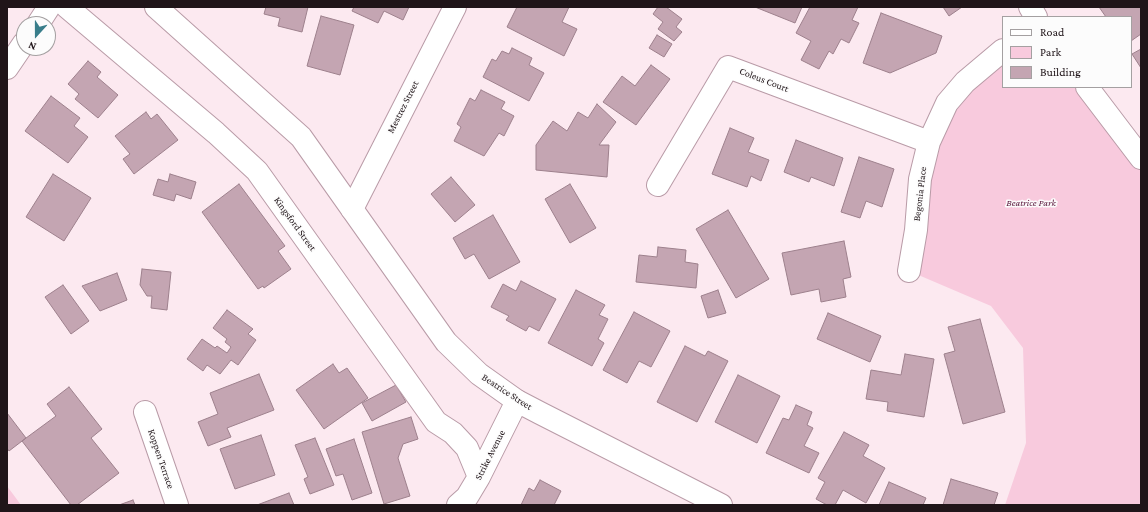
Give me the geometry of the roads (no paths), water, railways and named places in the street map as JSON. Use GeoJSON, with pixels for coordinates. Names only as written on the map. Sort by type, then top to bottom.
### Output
{"type":"FeatureCollection","features":[{"type":"Feature","properties":{"kind":"street"},"geometry":{"type":"LineString","coordinates":[[44,16],[50,7]]}},
{"type":"Feature","properties":{"kind":"street","name":"Kingsford Street"},"geometry":{"type":"LineString","coordinates":[[67,7],[216,133],[257,171],[436,422],[453,433],[467,448],[479,477]]}},
{"type":"Feature","properties":{"kind":"street"},"geometry":{"type":"LineString","coordinates":[[156,7],[301,137],[352,208]]}},
{"type":"Feature","properties":{"kind":"street","name":"Mestrez Street"},"geometry":{"type":"LineString","coordinates":[[352,208],[455,7]]}},
{"type":"Feature","properties":{"kind":"street"},"geometry":{"type":"LineString","coordinates":[[1030,7],[1035,16]]}},
{"type":"Feature","properties":{"kind":"street","name":"Begonia Place"},"geometry":{"type":"LineString","coordinates":[[909,271],[916,230],[920,179],[929,142],[947,103],[965,82],[1002,51]]}},
{"type":"Feature","properties":{"kind":"street"},"geometry":{"type":"LineString","coordinates":[[7,68],[16,55]]}},
{"type":"Feature","properties":{"kind":"street","name":"Coleus Court"},"geometry":{"type":"LineString","coordinates":[[658,185],[728,67],[929,142]]}},
{"type":"Feature","properties":{"kind":"street"},"geometry":{"type":"LineString","coordinates":[[1088,88],[1141,158]]}},
{"type":"Feature","properties":{"kind":"street","name":"Beatrice Street"},"geometry":{"type":"LineString","coordinates":[[352,208],[446,342],[479,374],[517,401],[722,505]]}},
{"type":"Feature","properties":{"kind":"street","name":"Strike Avenue"},"geometry":{"type":"LineString","coordinates":[[458,505],[467,497],[479,477],[517,401]]}},
{"type":"Feature","properties":{"kind":"street","name":"Koppen Terrace"},"geometry":{"type":"LineString","coordinates":[[144,412],[177,505]]}},
{"type":"Feature","properties":{"kind":"park label","name":"Beatrice Park"},"geometry":{"type":"Point","coordinates":[1031,203]}}]}
